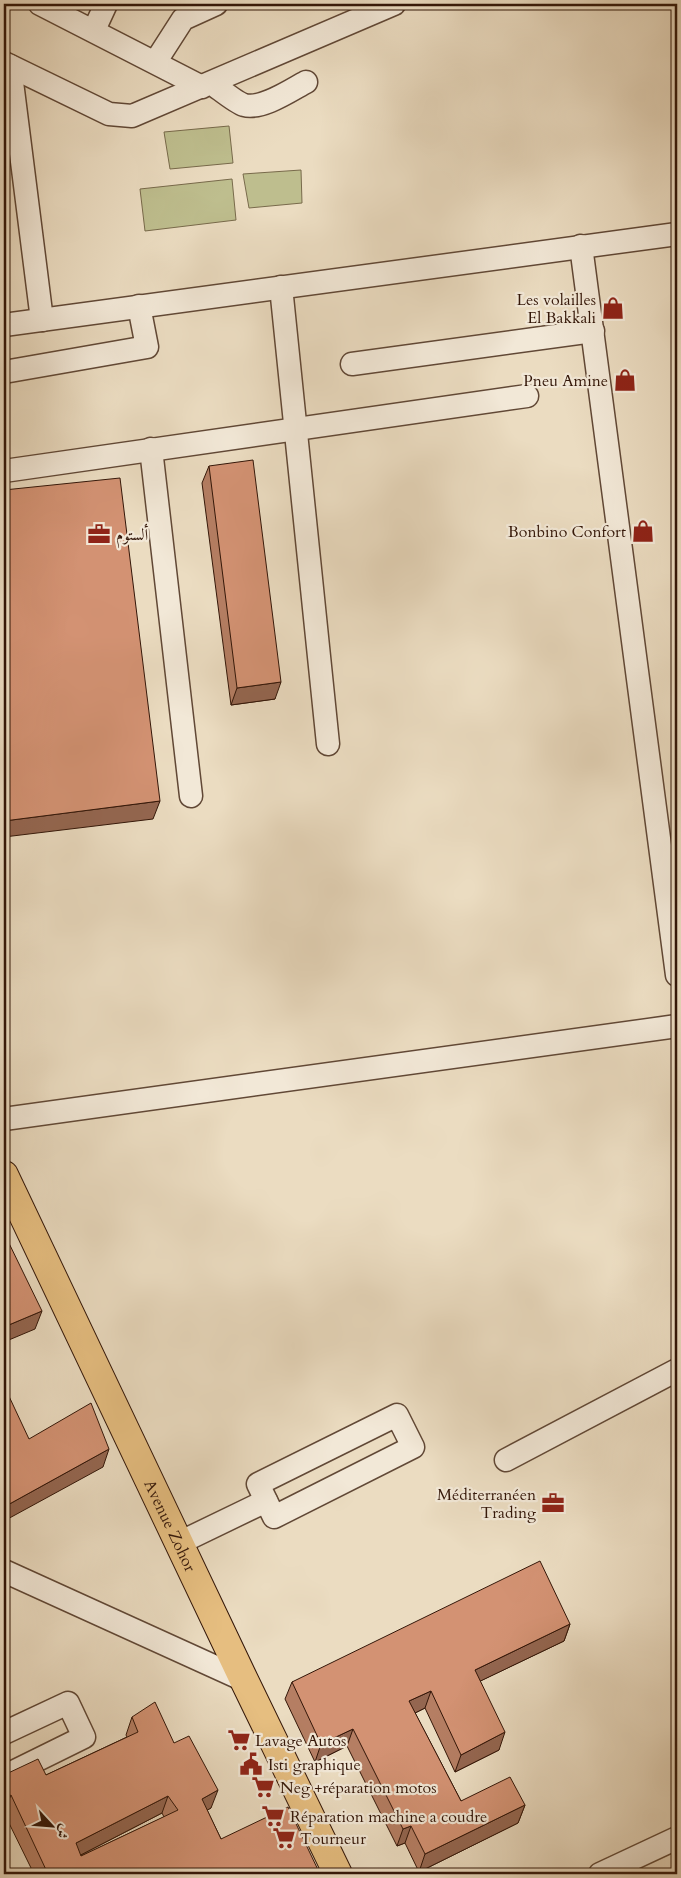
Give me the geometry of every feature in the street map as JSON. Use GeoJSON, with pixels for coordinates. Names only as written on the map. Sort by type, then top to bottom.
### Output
{"type":"FeatureCollection","features":[{"type":"Feature","properties":{"kind":"main road","name":"Avenue Zohor"},"geometry":{"type":"LineString","coordinates":[[4,1176],[338,1874]]}},
{"type":"Feature","properties":{"kind":"street"},"geometry":{"type":"LineString","coordinates":[[40,4],[244,104],[254,106],[273,100],[306,82]]}},
{"type":"Feature","properties":{"kind":"street"},"geometry":{"type":"LineString","coordinates":[[94,30],[106,4]]}},
{"type":"Feature","properties":{"kind":"street"},"geometry":{"type":"LineString","coordinates":[[156,62],[184,19],[216,4]]}},
{"type":"Feature","properties":{"kind":"street"},"geometry":{"type":"LineString","coordinates":[[7,65],[109,114],[132,116],[153,109],[394,4]]}},
{"type":"Feature","properties":{"kind":"street"},"geometry":{"type":"LineString","coordinates":[[7,65],[42,320]]}},
{"type":"Feature","properties":{"kind":"street"},"geometry":{"type":"LineString","coordinates":[[4,325],[677,234]]}},
{"type":"Feature","properties":{"kind":"street"},"geometry":{"type":"LineString","coordinates":[[582,246],[677,974]]}},
{"type":"Feature","properties":{"kind":"street"},"geometry":{"type":"LineString","coordinates":[[281,287],[328,744]]}},
{"type":"Feature","properties":{"kind":"street"},"geometry":{"type":"LineString","coordinates":[[4,372],[147,346],[139,306]]}},
{"type":"Feature","properties":{"kind":"street"},"geometry":{"type":"LineString","coordinates":[[352,364],[593,331]]}},
{"type":"Feature","properties":{"kind":"street"},"geometry":{"type":"LineString","coordinates":[[4,471],[527,396]]}},
{"type":"Feature","properties":{"kind":"street"},"geometry":{"type":"LineString","coordinates":[[151,450],[191,796]]}},
{"type":"Feature","properties":{"kind":"street"},"geometry":{"type":"LineString","coordinates":[[4,1119],[677,1026]]}},
{"type":"Feature","properties":{"kind":"street"},"geometry":{"type":"LineString","coordinates":[[506,1460],[677,1370]]}},
{"type":"Feature","properties":{"kind":"street"},"geometry":{"type":"LineString","coordinates":[[397,1415],[413,1447],[274,1517],[266,1501],[258,1484],[397,1415]]}},
{"type":"Feature","properties":{"kind":"street"},"geometry":{"type":"LineString","coordinates":[[179,1543],[266,1501]]}},
{"type":"Feature","properties":{"kind":"street"},"geometry":{"type":"LineString","coordinates":[[4,1571],[244,1680]]}},
{"type":"Feature","properties":{"kind":"street"},"geometry":{"type":"LineString","coordinates":[[4,1734],[68,1702],[84,1737],[11,1774],[4,1774]]}},
{"type":"Feature","properties":{"kind":"street"},"geometry":{"type":"LineString","coordinates":[[600,1874],[677,1838]]}},
{"type":"Feature","properties":{"kind":"green space"},"geometry":{"type":"Polygon","coordinates":[[[229,126],[233,163],[170,169],[164,132],[229,126]]]}},
{"type":"Feature","properties":{"kind":"green space"},"geometry":{"type":"Polygon","coordinates":[[[301,170],[302,203],[249,208],[243,174],[301,170]]]}},
{"type":"Feature","properties":{"kind":"green space"},"geometry":{"type":"Polygon","coordinates":[[[232,179],[236,220],[145,231],[140,189],[232,179]]]}},
{"type":"Feature","properties":{"kind":"building"},"geometry":{"type":"Polygon","coordinates":[[[253,460],[281,682],[237,688],[209,466],[253,460]]]}},
{"type":"Feature","properties":{"kind":"building"},"geometry":{"type":"Polygon","coordinates":[[[120,478],[160,801],[4,821],[4,490],[120,478]]]}},
{"type":"Feature","properties":{"kind":"building"},"geometry":{"type":"Polygon","coordinates":[[[4,1233],[42,1311],[4,1327],[4,1233]]]}},
{"type":"Feature","properties":{"kind":"building"},"geometry":{"type":"Polygon","coordinates":[[[7,1392],[29,1439],[91,1403],[109,1449],[4,1507],[4,1394],[7,1392]]]}},
{"type":"Feature","properties":{"kind":"building"},"geometry":{"type":"Polygon","coordinates":[[[540,1561],[570,1624],[475,1670],[505,1732],[461,1755],[431,1691],[409,1701],[461,1801],[510,1777],[525,1805],[425,1854],[411,1826],[403,1829],[353,1729],[321,1744],[292,1682],[540,1561]]]}},
{"type":"Feature","properties":{"kind":"building"},"geometry":{"type":"Polygon","coordinates":[[[155,1702],[174,1743],[189,1736],[218,1790],[202,1799],[221,1839],[288,1807],[320,1874],[48,1874],[11,1795],[4,1799],[4,1775],[38,1759],[46,1775],[138,1732],[132,1717],[155,1702]],[[168,1796],[76,1843],[81,1856],[178,1810],[168,1796]]]}},
{"type":"Feature","properties":{"kind":"place","name":"Les volailles El Bakkali"},"geometry":{"type":"Point","coordinates":[613,308]}},
{"type":"Feature","properties":{"kind":"place","name":"Pneu Amine"},"geometry":{"type":"Point","coordinates":[625,380]}},
{"type":"Feature","properties":{"kind":"place","name":"Bonbino Confort"},"geometry":{"type":"Point","coordinates":[643,531]}},
{"type":"Feature","properties":{"kind":"place","name":"ألستوم"},"geometry":{"type":"Point","coordinates":[99,534]}},
{"type":"Feature","properties":{"kind":"place","name":"Méditerranéen Trading"},"geometry":{"type":"Point","coordinates":[553,1503]}},
{"type":"Feature","properties":{"kind":"place","name":"Lavage Autos"},"geometry":{"type":"Point","coordinates":[239,1740]}},
{"type":"Feature","properties":{"kind":"place","name":"Isti graphique"},"geometry":{"type":"Point","coordinates":[251,1764]}},
{"type":"Feature","properties":{"kind":"place","name":"Neg +réparation motos"},"geometry":{"type":"Point","coordinates":[263,1787]}},
{"type":"Feature","properties":{"kind":"place","name":"Réparation machine a coudre"},"geometry":{"type":"Point","coordinates":[273,1816]}},
{"type":"Feature","properties":{"kind":"place","name":"Tourneur"},"geometry":{"type":"Point","coordinates":[284,1838]}}]}
